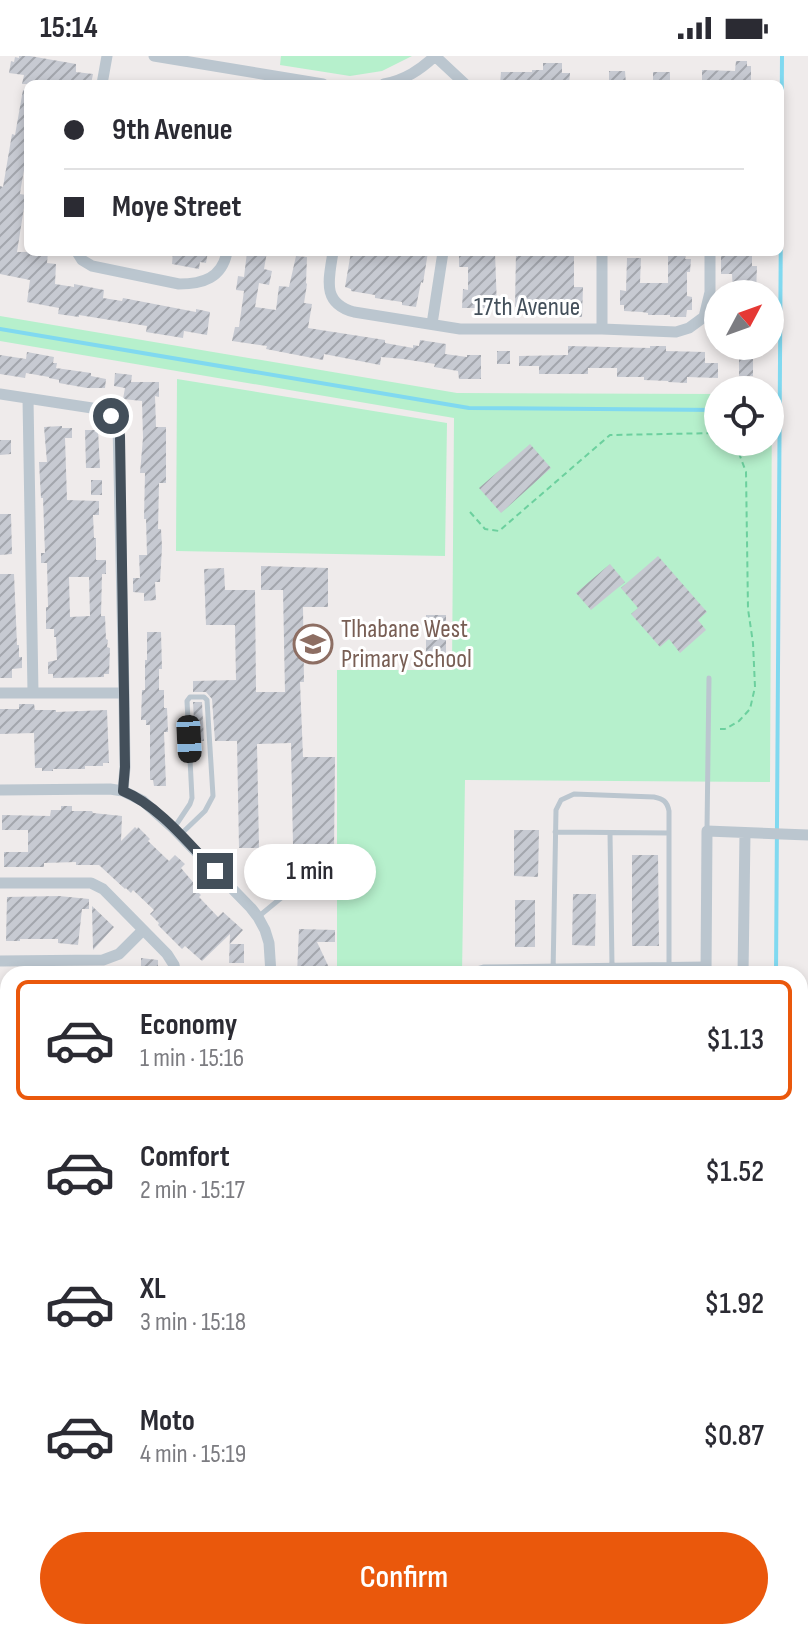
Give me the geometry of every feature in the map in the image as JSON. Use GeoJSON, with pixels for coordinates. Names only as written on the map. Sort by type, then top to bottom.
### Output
{"type":"FeatureCollection","features":[{"type":"Feature","properties":{"kind":"street"},"geometry":{"type":"LineString","coordinates":[[103,80],[107,56]]}},
{"type":"Feature","properties":{"kind":"street"},"geometry":{"type":"LineString","coordinates":[[154,56],[299,80]]}},
{"type":"Feature","properties":{"kind":"street"},"geometry":{"type":"LineString","coordinates":[[396,80],[421,69],[435,56],[461,80]]}},
{"type":"Feature","properties":{"kind":"street"},"geometry":{"type":"LineString","coordinates":[[80,256],[92,266],[179,284],[198,284],[214,275],[226,256]]}},
{"type":"Feature","properties":{"kind":"street","name":"17th Avenue"},"geometry":{"type":"LineString","coordinates":[[332,256],[329,283],[331,294],[335,303],[343,308],[460,329],[676,332],[696,324],[707,311],[710,256]]}},
{"type":"Feature","properties":{"kind":"street"},"geometry":{"type":"LineString","coordinates":[[432,324],[442,256]]}},
{"type":"Feature","properties":{"kind":"street"},"geometry":{"type":"LineString","coordinates":[[602,256],[602,329]]}},
{"type":"Feature","properties":{"kind":"street"},"geometry":{"type":"LineString","coordinates":[[0,394],[105,412],[118,425],[123,791]]}},
{"type":"Feature","properties":{"kind":"street"},"geometry":{"type":"LineString","coordinates":[[28,399],[33,692]]}},
{"type":"Feature","properties":{"kind":"street"},"geometry":{"type":"LineString","coordinates":[[0,693],[124,693]]}},
{"type":"Feature","properties":{"kind":"street"},"geometry":{"type":"LineString","coordinates":[[0,790],[99,789],[123,791],[143,801],[258,917],[269,943],[270,966]]}},
{"type":"Feature","properties":{"kind":"street"},"geometry":{"type":"LineString","coordinates":[[706,966],[707,831],[808,835]]}},
{"type":"Feature","properties":{"kind":"street"},"geometry":{"type":"LineString","coordinates":[[743,966],[745,833]]}},
{"type":"Feature","properties":{"kind":"street"},"geometry":{"type":"LineString","coordinates":[[0,883],[91,883],[103,889],[167,954],[174,966]]}},
{"type":"Feature","properties":{"kind":"street"},"geometry":{"type":"LineString","coordinates":[[0,961],[103,960],[119,954],[143,930]]}},
{"type":"Feature","properties":{"kind":"lane"},"geometry":{"type":"LineString","coordinates":[[707,831],[709,678]]}},
{"type":"Feature","properties":{"kind":"lane"},"geometry":{"type":"LineString","coordinates":[[190,697],[204,697],[207,700],[213,796],[205,811],[177,832],[192,798],[187,701],[190,697]]}},
{"type":"Feature","properties":{"kind":"lane"},"geometry":{"type":"LineString","coordinates":[[553,966],[556,810],[565,797],[574,794],[660,798],[667,803],[669,966],[612,966],[610,833]]}},
{"type":"Feature","properties":{"kind":"lane"},"geometry":{"type":"LineString","coordinates":[[555,832],[669,833]]}},
{"type":"Feature","properties":{"kind":"lane"},"geometry":{"type":"LineString","coordinates":[[258,917],[321,865]]}},
{"type":"Feature","properties":{"kind":"path"},"geometry":{"type":"LineString","coordinates":[[470,512],[485,529],[499,531],[610,435],[704,433]]}},
{"type":"Feature","properties":{"kind":"path"},"geometry":{"type":"LineString","coordinates":[[707,729],[725,729],[739,721],[750,709],[755,687],[748,609],[746,472],[740,456]]}},
{"type":"Feature","properties":{"kind":"green space"},"geometry":{"type":"Polygon","coordinates":[[[281,56],[412,56],[382,71],[350,76],[280,65],[281,56]]]}},
{"type":"Feature","properties":{"kind":"green space"},"geometry":{"type":"Polygon","coordinates":[[[0,316],[457,393],[704,394],[704,456],[772,456],[770,782],[465,780],[462,966],[337,966],[337,670],[452,670],[454,418],[0,341],[0,316]]]}},
{"type":"Feature","properties":{"kind":"green space"},"geometry":{"type":"Polygon","coordinates":[[[177,379],[447,423],[445,556],[176,551],[177,379]]]}},
{"type":"Feature","properties":{"kind":"building"},"geometry":{"type":"Polygon","coordinates":[[[30,56],[76,64],[76,72],[93,74],[92,80],[24,80],[22,84],[24,75],[9,73],[11,61],[30,56]]]}},
{"type":"Feature","properties":{"kind":"building"},"geometry":{"type":"Polygon","coordinates":[[[736,61],[747,61],[747,66],[751,66],[751,80],[702,80],[702,70],[735,71],[736,61]]]}},
{"type":"Feature","properties":{"kind":"building"},"geometry":{"type":"Polygon","coordinates":[[[543,63],[562,63],[562,73],[570,73],[569,80],[500,80],[501,72],[543,70],[543,63]]]}},
{"type":"Feature","properties":{"kind":"building"},"geometry":{"type":"Polygon","coordinates":[[[609,71],[625,71],[626,80],[609,80],[609,71]]]}},
{"type":"Feature","properties":{"kind":"building"},"geometry":{"type":"Polygon","coordinates":[[[653,72],[670,72],[670,80],[653,80],[653,72]]]}},
{"type":"Feature","properties":{"kind":"building"},"geometry":{"type":"Polygon","coordinates":[[[23,90],[24,171],[20,194],[24,195],[24,208],[17,252],[24,252],[24,256],[48,256],[47,263],[56,264],[55,284],[104,290],[103,298],[122,301],[123,298],[210,312],[207,335],[184,331],[183,338],[146,332],[147,326],[58,314],[59,308],[27,302],[30,280],[0,274],[0,186],[3,187],[12,134],[15,135],[23,90]]]}},
{"type":"Feature","properties":{"kind":"building"},"geometry":{"type":"Polygon","coordinates":[[[173,256],[207,256],[206,263],[200,262],[199,269],[172,264],[173,256]]]}},
{"type":"Feature","properties":{"kind":"building"},"geometry":{"type":"Polygon","coordinates":[[[247,256],[266,256],[264,269],[272,271],[269,285],[259,283],[255,307],[276,310],[279,286],[289,287],[296,256],[307,257],[304,303],[312,304],[308,328],[385,340],[385,343],[413,348],[413,345],[419,346],[420,340],[446,344],[445,354],[481,355],[481,379],[459,379],[458,371],[403,359],[381,357],[380,365],[324,354],[323,360],[232,341],[235,327],[239,327],[244,291],[236,290],[238,276],[244,277],[247,256]]]}},
{"type":"Feature","properties":{"kind":"building"},"geometry":{"type":"Polygon","coordinates":[[[350,256],[427,256],[416,307],[375,298],[375,295],[345,287],[350,256]]]}},
{"type":"Feature","properties":{"kind":"building"},"geometry":{"type":"Polygon","coordinates":[[[459,256],[495,256],[497,308],[462,308],[463,289],[468,290],[468,267],[459,267],[459,256]]]}},
{"type":"Feature","properties":{"kind":"building"},"geometry":{"type":"Polygon","coordinates":[[[516,256],[574,256],[574,287],[583,287],[582,317],[567,317],[567,301],[536,301],[536,313],[523,313],[524,307],[515,307],[516,256]]]}},
{"type":"Feature","properties":{"kind":"building"},"geometry":{"type":"Polygon","coordinates":[[[668,256],[691,259],[690,272],[687,272],[687,296],[692,297],[692,310],[687,310],[686,317],[624,311],[624,305],[620,305],[620,290],[626,291],[627,258],[641,258],[640,283],[668,283],[668,256]]]}},
{"type":"Feature","properties":{"kind":"building"},"geometry":{"type":"Polygon","coordinates":[[[721,256],[752,256],[752,266],[757,266],[756,280],[732,280],[732,274],[721,274],[721,256]]]}},
{"type":"Feature","properties":{"kind":"building"},"geometry":{"type":"Polygon","coordinates":[[[568,346],[666,346],[666,351],[704,352],[705,363],[718,363],[718,376],[687,377],[687,383],[617,377],[617,368],[588,368],[588,374],[539,374],[539,366],[519,366],[519,356],[568,355],[568,346]]]}},
{"type":"Feature","properties":{"kind":"building"},"geometry":{"type":"Polygon","coordinates":[[[497,351],[510,351],[510,364],[497,364],[497,351]]]}},
{"type":"Feature","properties":{"kind":"building"},"geometry":{"type":"Polygon","coordinates":[[[27,352],[54,357],[56,368],[91,373],[91,376],[106,379],[105,388],[59,383],[59,380],[26,373],[25,378],[0,374],[0,355],[26,359],[27,352]]]}},
{"type":"Feature","properties":{"kind":"building"},"geometry":{"type":"Polygon","coordinates":[[[739,360],[753,360],[753,376],[739,376],[739,360]]]}},
{"type":"Feature","properties":{"kind":"building"},"geometry":{"type":"Polygon","coordinates":[[[115,373],[132,375],[131,382],[159,382],[159,397],[155,396],[156,427],[166,427],[166,483],[159,483],[158,529],[161,529],[162,547],[160,582],[155,582],[156,600],[144,601],[144,593],[133,592],[133,578],[140,578],[139,555],[147,555],[145,473],[140,473],[142,401],[123,399],[125,388],[114,386],[115,373]]]}},
{"type":"Feature","properties":{"kind":"building"},"geometry":{"type":"Polygon","coordinates":[[[44,427],[72,428],[72,438],[65,438],[67,500],[99,501],[99,515],[93,515],[94,538],[96,560],[106,560],[106,574],[102,574],[101,616],[105,616],[107,647],[110,648],[109,674],[104,674],[104,677],[53,678],[53,674],[48,674],[48,662],[57,660],[54,629],[46,629],[47,563],[41,563],[41,553],[45,553],[39,462],[47,462],[44,427]],[[69,577],[70,617],[90,616],[89,577],[69,577]]]}},
{"type":"Feature","properties":{"kind":"building"},"geometry":{"type":"Polygon","coordinates":[[[85,430],[98,430],[100,468],[86,468],[85,430]]]}},
{"type":"Feature","properties":{"kind":"building"},"geometry":{"type":"Polygon","coordinates":[[[0,440],[11,440],[11,454],[0,455],[0,440]]]}},
{"type":"Feature","properties":{"kind":"building"},"geometry":{"type":"Polygon","coordinates":[[[530,444],[551,468],[501,513],[479,488],[530,444]]]}},
{"type":"Feature","properties":{"kind":"building"},"geometry":{"type":"Polygon","coordinates":[[[91,480],[102,480],[102,495],[91,495],[91,480]]]}},
{"type":"Feature","properties":{"kind":"building"},"geometry":{"type":"Polygon","coordinates":[[[0,514],[11,514],[12,554],[0,555],[0,514]]]}},
{"type":"Feature","properties":{"kind":"building"},"geometry":{"type":"Polygon","coordinates":[[[658,556],[707,612],[698,620],[706,630],[680,653],[669,639],[660,647],[631,614],[638,608],[621,588],[658,556]]]}},
{"type":"Feature","properties":{"kind":"building"},"geometry":{"type":"Polygon","coordinates":[[[610,564],[625,582],[591,610],[576,593],[610,564]]]}},
{"type":"Feature","properties":{"kind":"building"},"geometry":{"type":"Polygon","coordinates":[[[261,566],[328,568],[328,607],[303,607],[304,682],[300,682],[303,757],[335,757],[334,850],[316,859],[281,860],[282,869],[266,869],[265,846],[293,845],[291,743],[257,744],[259,848],[239,848],[237,741],[215,741],[212,699],[206,692],[193,692],[193,681],[236,680],[235,625],[206,625],[204,569],[224,568],[225,590],[255,590],[256,692],[285,692],[283,590],[261,590],[261,566]]]}},
{"type":"Feature","properties":{"kind":"building"},"geometry":{"type":"Polygon","coordinates":[[[0,574],[14,574],[17,645],[22,668],[12,669],[12,678],[0,678],[0,574]]]}},
{"type":"Feature","properties":{"kind":"building"},"geometry":{"type":"Polygon","coordinates":[[[426,615],[446,615],[446,653],[426,653],[426,615]]]}},
{"type":"Feature","properties":{"kind":"building"},"geometry":{"type":"Polygon","coordinates":[[[147,632],[161,632],[159,690],[164,690],[164,708],[167,708],[168,732],[164,732],[166,786],[154,786],[153,780],[150,780],[150,725],[146,725],[146,720],[141,720],[147,632]]]}},
{"type":"Feature","properties":{"kind":"building"},"geometry":{"type":"Polygon","coordinates":[[[193,702],[202,702],[204,741],[195,741],[193,702]]]}},
{"type":"Feature","properties":{"kind":"building"},"geometry":{"type":"Polygon","coordinates":[[[19,704],[34,704],[35,710],[56,712],[107,710],[109,763],[85,766],[85,769],[42,771],[42,768],[35,768],[34,733],[0,734],[0,709],[19,709],[19,704]]]}},
{"type":"Feature","properties":{"kind":"building"},"geometry":{"type":"Polygon","coordinates":[[[61,806],[72,806],[72,811],[122,816],[121,841],[138,827],[169,861],[175,855],[185,864],[181,868],[198,888],[199,897],[218,917],[223,912],[243,930],[230,944],[244,944],[244,963],[229,963],[230,934],[202,961],[185,946],[182,949],[150,914],[154,910],[99,865],[76,865],[76,862],[44,863],[44,867],[4,867],[4,852],[28,852],[28,830],[2,830],[2,815],[50,816],[51,810],[61,810],[61,806]]]}},
{"type":"Feature","properties":{"kind":"building"},"geometry":{"type":"Polygon","coordinates":[[[514,830],[539,830],[538,877],[514,876],[514,830]]]}},
{"type":"Feature","properties":{"kind":"building"},"geometry":{"type":"Polygon","coordinates":[[[632,855],[658,855],[659,946],[632,946],[632,855]]]}},
{"type":"Feature","properties":{"kind":"building"},"geometry":{"type":"Polygon","coordinates":[[[573,894],[596,894],[595,946],[572,945],[573,894]]]}},
{"type":"Feature","properties":{"kind":"building"},"geometry":{"type":"Polygon","coordinates":[[[7,897],[89,899],[89,909],[82,909],[78,945],[58,943],[58,939],[6,941],[7,897]]]}},
{"type":"Feature","properties":{"kind":"building"},"geometry":{"type":"Polygon","coordinates":[[[515,900],[535,900],[535,947],[515,947],[515,900]]]}},
{"type":"Feature","properties":{"kind":"building"},"geometry":{"type":"Polygon","coordinates":[[[92,906],[114,927],[93,950],[92,906]]]}},
{"type":"Feature","properties":{"kind":"building"},"geometry":{"type":"Polygon","coordinates":[[[299,929],[335,930],[335,942],[317,942],[328,966],[297,966],[299,929]]]}},
{"type":"Feature","properties":{"kind":"building"},"geometry":{"type":"Polygon","coordinates":[[[141,958],[158,960],[158,966],[141,966],[141,958]]]}},
{"type":"Feature","properties":{"kind":"waterway"},"geometry":{"type":"LineString","coordinates":[[782,56],[782,80]]}},
{"type":"Feature","properties":{"kind":"waterway"},"geometry":{"type":"LineString","coordinates":[[776,966],[781,256]]}},
{"type":"Feature","properties":{"kind":"waterway"},"geometry":{"type":"LineString","coordinates":[[0,329],[469,408],[704,410]]}},
{"type":"Feature","properties":{"kind":"place","name":"Tlhabane West Primary School"},"geometry":{"type":"Point","coordinates":[313,644]}},
{"type":"Feature","properties":{"kind":"route"},"geometry":{"type":"LineString","coordinates":[[111,416],[116,420],[120,436],[123,791],[143,801],[215,871]]}}]}
